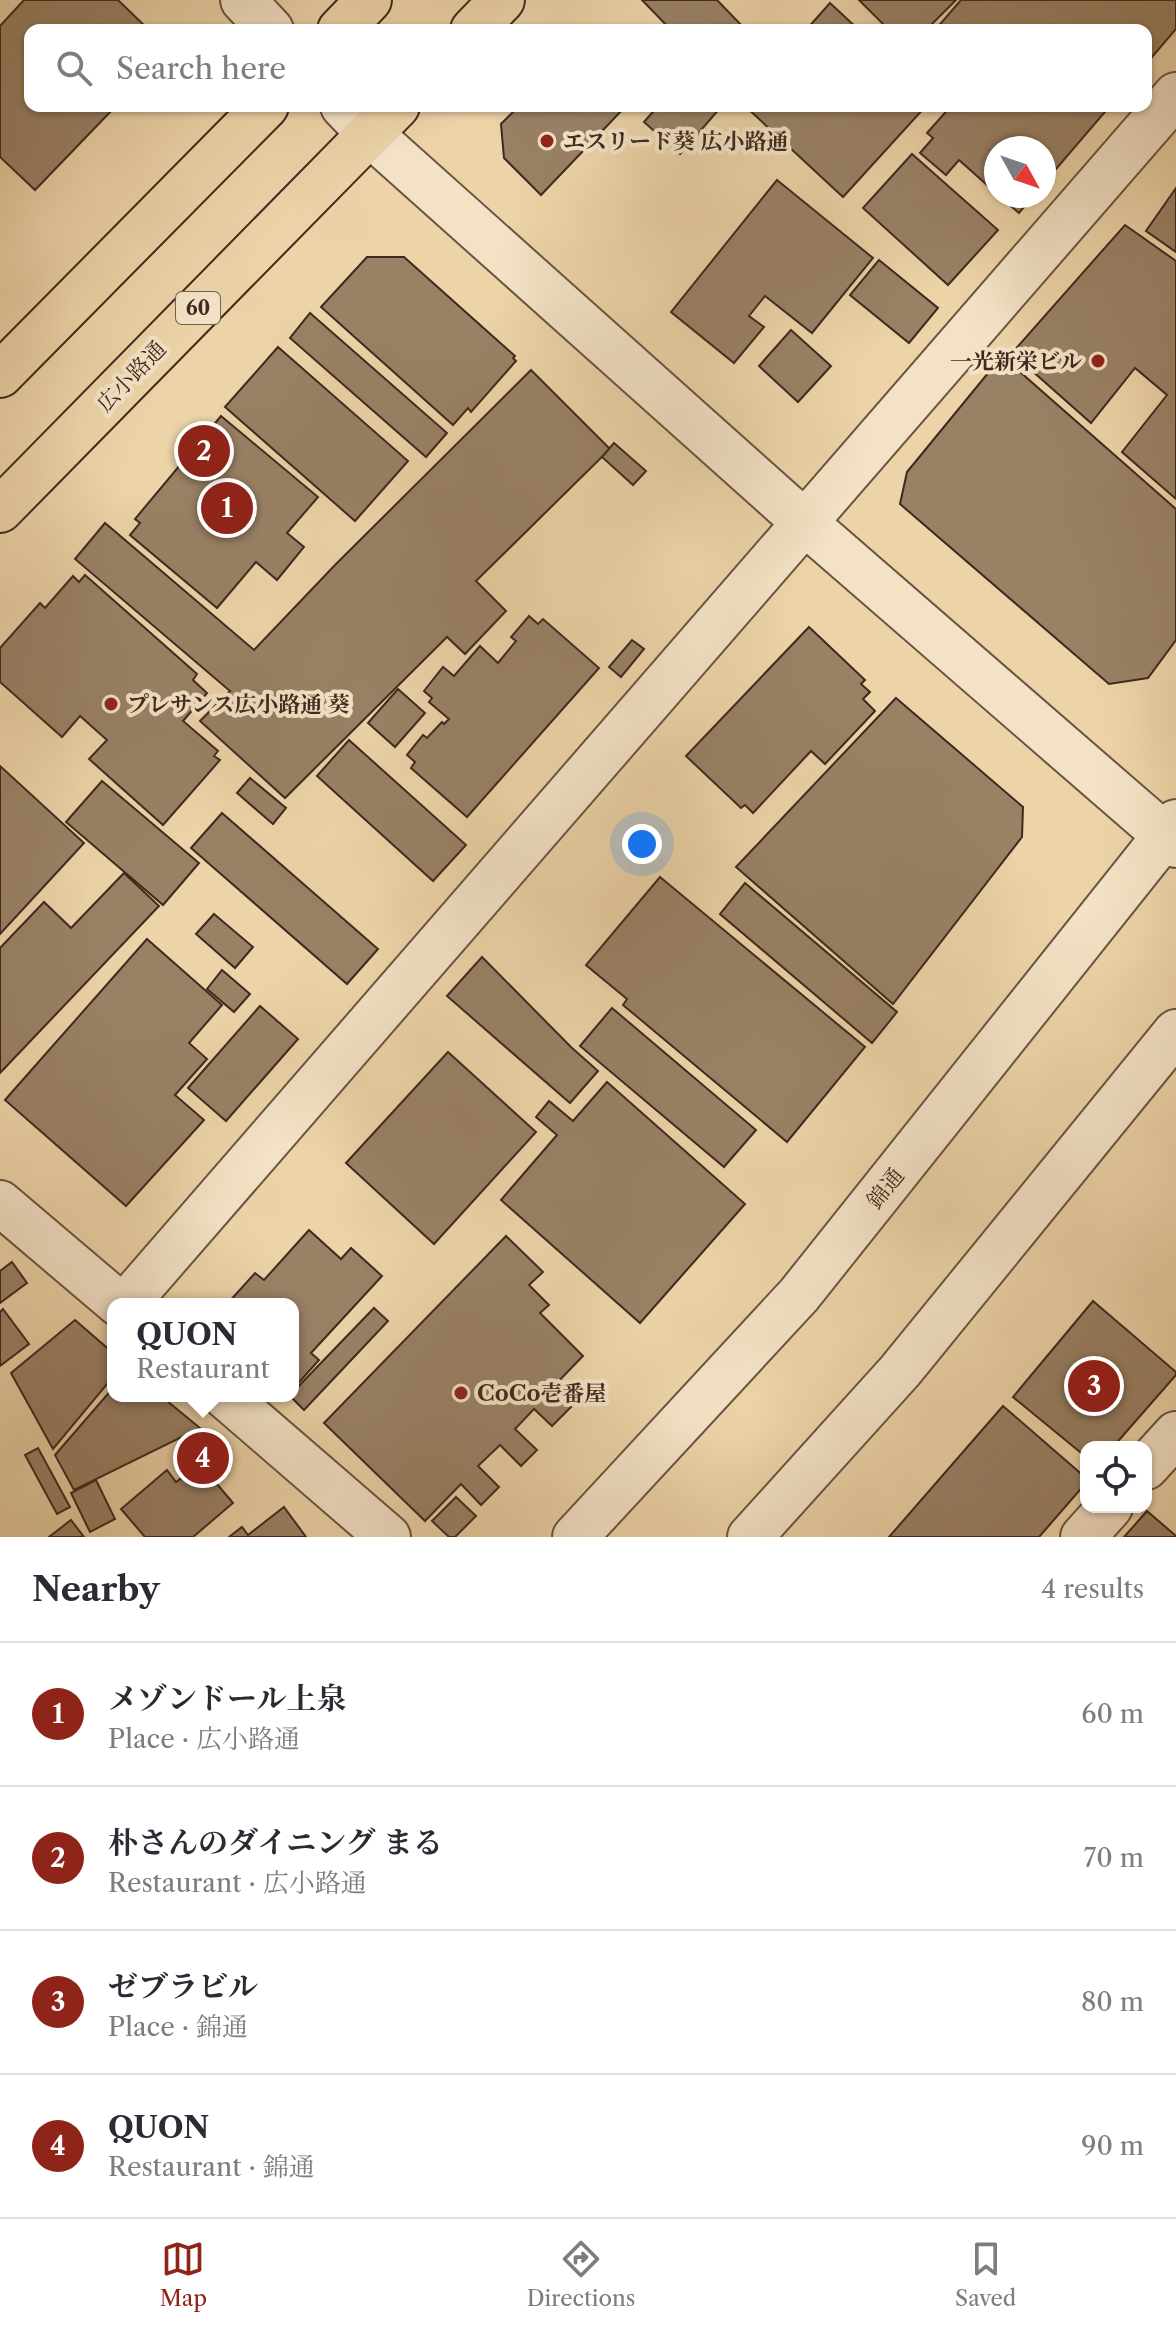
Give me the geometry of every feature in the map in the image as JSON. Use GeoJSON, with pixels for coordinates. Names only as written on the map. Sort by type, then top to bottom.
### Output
{"type":"FeatureCollection","features":[{"type":"Feature","properties":{"kind":"main road"},"geometry":{"type":"LineString","coordinates":[[346,24],[369,0]]}},
{"type":"Feature","properties":{"kind":"main road"},"geometry":{"type":"LineString","coordinates":[[479,24],[502,0]]}},
{"type":"Feature","properties":{"kind":"main road"},"geometry":{"type":"LineString","coordinates":[[0,375],[260,112]]}},
{"type":"Feature","properties":{"kind":"main road","name":"広小路通"},"geometry":{"type":"LineString","coordinates":[[0,510],[370,115]]}},
{"type":"Feature","properties":{"kind":"street"},"geometry":{"type":"LineString","coordinates":[[243,0],[265,24]]}},
{"type":"Feature","properties":{"kind":"street"},"geometry":{"type":"LineString","coordinates":[[131,1298],[1176,95]]}},
{"type":"Feature","properties":{"kind":"street"},"geometry":{"type":"LineString","coordinates":[[370,115],[804,522],[1173,835]]}},
{"type":"Feature","properties":{"kind":"street","name":"錦通"},"geometry":{"type":"LineString","coordinates":[[575,1537],[799,1295],[1173,835]]}},
{"type":"Feature","properties":{"kind":"street"},"geometry":{"type":"LineString","coordinates":[[750,1537],[900,1371],[1176,1032]]}},
{"type":"Feature","properties":{"kind":"street"},"geometry":{"type":"LineString","coordinates":[[0,1203],[112,1298]]}},
{"type":"Feature","properties":{"kind":"street"},"geometry":{"type":"LineString","coordinates":[[232,1402],[388,1537]]}},
{"type":"Feature","properties":{"kind":"street"},"geometry":{"type":"LineString","coordinates":[[1152,1460],[1176,1434]]}},
{"type":"Feature","properties":{"kind":"street"},"geometry":{"type":"LineString","coordinates":[[1083,1537],[1105,1513]]}},
{"type":"Feature","properties":{"kind":"building"},"geometry":{"type":"Polygon","coordinates":[[[24,0],[118,0],[143,24],[24,24],[24,112],[110,112],[35,190],[0,157],[0,26],[24,0]]]}},
{"type":"Feature","properties":{"kind":"building"},"geometry":{"type":"Polygon","coordinates":[[[642,0],[717,0],[740,24],[665,24],[642,0]]]}},
{"type":"Feature","properties":{"kind":"building"},"geometry":{"type":"Polygon","coordinates":[[[859,0],[956,0],[932,24],[883,24],[859,0]]]}},
{"type":"Feature","properties":{"kind":"building"},"geometry":{"type":"Polygon","coordinates":[[[961,0],[1176,0],[1176,29],[1152,57],[1152,24],[940,24],[961,0]]]}},
{"type":"Feature","properties":{"kind":"building"},"geometry":{"type":"Polygon","coordinates":[[[830,3],[853,24],[811,24],[830,3]]]}},
{"type":"Feature","properties":{"kind":"building","name":"エスリード葵 広小路通"},"geometry":{"type":"Polygon","coordinates":[[[513,112],[620,112],[541,195],[504,158],[501,124],[513,112]]]}},
{"type":"Feature","properties":{"kind":"building"},"geometry":{"type":"Polygon","coordinates":[[[653,112],[717,112],[680,154],[644,122],[653,112]]]}},
{"type":"Feature","properties":{"kind":"building"},"geometry":{"type":"Polygon","coordinates":[[[751,112],[921,112],[843,197],[751,112]]]}},
{"type":"Feature","properties":{"kind":"building"},"geometry":{"type":"Polygon","coordinates":[[[946,112],[1105,112],[1056,169],[1056,136],[984,136],[984,182],[959,160],[946,175],[920,153],[933,138],[927,133],[946,112]]]}},
{"type":"Feature","properties":{"kind":"building"},"geometry":{"type":"Polygon","coordinates":[[[912,154],[998,230],[948,285],[863,208],[912,154]]]}},
{"type":"Feature","properties":{"kind":"building"},"geometry":{"type":"Polygon","coordinates":[[[777,180],[873,258],[812,333],[765,296],[749,316],[764,327],[734,363],[671,312],[777,180]]]}},
{"type":"Feature","properties":{"kind":"building"},"geometry":{"type":"Polygon","coordinates":[[[1176,188],[1176,252],[1146,231],[1176,188]]]}},
{"type":"Feature","properties":{"kind":"building","name":"一光新栄ビル"},"geometry":{"type":"Polygon","coordinates":[[[1125,225],[1176,261],[1176,499],[1122,452],[1167,395],[1135,368],[1091,423],[1012,353],[1125,225]]]}},
{"type":"Feature","properties":{"kind":"building"},"geometry":{"type":"Polygon","coordinates":[[[367,257],[404,257],[515,356],[516,361],[471,412],[468,408],[453,425],[321,307],[367,257]]]}},
{"type":"Feature","properties":{"kind":"building"},"geometry":{"type":"Polygon","coordinates":[[[879,260],[938,308],[909,343],[850,295],[879,260]]]}},
{"type":"Feature","properties":{"kind":"building"},"geometry":{"type":"Polygon","coordinates":[[[310,313],[447,433],[426,457],[290,338],[310,313]]]}},
{"type":"Feature","properties":{"kind":"building"},"geometry":{"type":"Polygon","coordinates":[[[791,330],[831,366],[798,402],[759,366],[791,330]]]}},
{"type":"Feature","properties":{"kind":"building"},"geometry":{"type":"Polygon","coordinates":[[[278,347],[408,461],[355,521],[225,407],[278,347]]]}},
{"type":"Feature","properties":{"kind":"building"},"geometry":{"type":"Polygon","coordinates":[[[1002,356],[1176,509],[1176,640],[1148,678],[1109,684],[900,504],[907,472],[1002,356]]]}},
{"type":"Feature","properties":{"kind":"building"},"geometry":{"type":"Polygon","coordinates":[[[531,370],[610,449],[476,581],[506,611],[465,654],[447,637],[285,798],[200,721],[230,691],[75,559],[105,523],[254,650],[531,370]]]}},
{"type":"Feature","properties":{"kind":"building"},"geometry":{"type":"Polygon","coordinates":[[[221,416],[318,497],[287,533],[304,547],[277,580],[256,562],[217,608],[130,535],[140,523],[135,519],[221,416]]]}},
{"type":"Feature","properties":{"kind":"building"},"geometry":{"type":"Polygon","coordinates":[[[614,443],[646,471],[633,485],[602,457],[614,443]]]}},
{"type":"Feature","properties":{"kind":"building","name":"プレサンス広小路通 葵"},"geometry":{"type":"Polygon","coordinates":[[[85,575],[197,674],[193,680],[207,693],[183,721],[218,751],[214,756],[220,760],[163,825],[89,759],[107,740],[80,716],[62,737],[0,682],[0,648],[40,603],[45,608],[73,576],[79,582],[85,575]]]}},
{"type":"Feature","properties":{"kind":"building"},"geometry":{"type":"Polygon","coordinates":[[[529,616],[538,624],[543,619],[599,668],[467,817],[411,768],[415,762],[407,755],[423,735],[427,738],[449,719],[429,702],[432,698],[424,691],[443,667],[454,676],[480,646],[498,663],[516,641],[511,637],[529,616]]]}},
{"type":"Feature","properties":{"kind":"building"},"geometry":{"type":"Polygon","coordinates":[[[809,627],[865,680],[861,684],[870,692],[863,699],[875,711],[825,764],[811,751],[753,813],[745,805],[741,808],[686,756],[809,627]]]}},
{"type":"Feature","properties":{"kind":"building"},"geometry":{"type":"Polygon","coordinates":[[[632,640],[644,649],[621,677],[609,667],[632,640]]]}},
{"type":"Feature","properties":{"kind":"building"},"geometry":{"type":"Polygon","coordinates":[[[398,689],[425,713],[395,747],[368,723],[398,689]]]}},
{"type":"Feature","properties":{"kind":"building"},"geometry":{"type":"Polygon","coordinates":[[[896,698],[1023,807],[1022,837],[893,1004],[736,867],[896,698]]]}},
{"type":"Feature","properties":{"kind":"building"},"geometry":{"type":"Polygon","coordinates":[[[349,740],[466,845],[433,881],[317,776],[349,740]]]}},
{"type":"Feature","properties":{"kind":"building"},"geometry":{"type":"Polygon","coordinates":[[[0,766],[84,843],[0,934],[0,766]]]}},
{"type":"Feature","properties":{"kind":"building"},"geometry":{"type":"Polygon","coordinates":[[[250,778],[286,808],[273,824],[237,793],[250,778]]]}},
{"type":"Feature","properties":{"kind":"building"},"geometry":{"type":"Polygon","coordinates":[[[102,781],[199,863],[163,905],[66,822],[102,781]]]}},
{"type":"Feature","properties":{"kind":"building"},"geometry":{"type":"Polygon","coordinates":[[[222,813],[378,949],[347,984],[191,848],[222,813]]]}},
{"type":"Feature","properties":{"kind":"building"},"geometry":{"type":"Polygon","coordinates":[[[124,873],[159,906],[0,1073],[0,948],[44,902],[71,928],[124,873]]]}},
{"type":"Feature","properties":{"kind":"building"},"geometry":{"type":"Polygon","coordinates":[[[660,877],[865,1047],[787,1142],[623,1005],[627,999],[586,965],[660,877]]]}},
{"type":"Feature","properties":{"kind":"building"},"geometry":{"type":"Polygon","coordinates":[[[745,883],[897,1012],[872,1043],[720,914],[745,883]]]}},
{"type":"Feature","properties":{"kind":"building"},"geometry":{"type":"Polygon","coordinates":[[[214,914],[253,947],[235,968],[196,934],[214,914]]]}},
{"type":"Feature","properties":{"kind":"building"},"geometry":{"type":"Polygon","coordinates":[[[147,939],[222,1005],[189,1043],[207,1059],[175,1095],[204,1120],[126,1206],[5,1100],[147,939]]]}},
{"type":"Feature","properties":{"kind":"building"},"geometry":{"type":"Polygon","coordinates":[[[482,957],[598,1071],[570,1103],[447,996],[482,957]]]}},
{"type":"Feature","properties":{"kind":"building"},"geometry":{"type":"Polygon","coordinates":[[[222,970],[250,994],[234,1012],[207,989],[222,970]]]}},
{"type":"Feature","properties":{"kind":"building"},"geometry":{"type":"Polygon","coordinates":[[[260,1006],[298,1039],[226,1121],[188,1088],[260,1006]]]}},
{"type":"Feature","properties":{"kind":"building"},"geometry":{"type":"Polygon","coordinates":[[[612,1008],[756,1130],[724,1167],[580,1046],[612,1008]]]}},
{"type":"Feature","properties":{"kind":"building"},"geometry":{"type":"Polygon","coordinates":[[[448,1052],[536,1132],[434,1244],[346,1163],[448,1052]]]}},
{"type":"Feature","properties":{"kind":"building"},"geometry":{"type":"Polygon","coordinates":[[[607,1082],[745,1204],[640,1323],[501,1200],[557,1135],[536,1117],[549,1101],[573,1121],[607,1082]]]}},
{"type":"Feature","properties":{"kind":"building"},"geometry":{"type":"Polygon","coordinates":[[[309,1230],[341,1259],[351,1248],[382,1276],[311,1353],[319,1360],[299,1382],[299,1298],[232,1298],[255,1273],[264,1280],[309,1230]]]}},
{"type":"Feature","properties":{"kind":"building"},"geometry":{"type":"Polygon","coordinates":[[[506,1236],[543,1272],[529,1285],[549,1305],[540,1313],[583,1356],[551,1389],[571,1407],[552,1426],[534,1409],[515,1429],[537,1450],[521,1466],[500,1445],[478,1466],[499,1487],[481,1505],[461,1484],[425,1521],[324,1423],[506,1236]]]}},
{"type":"Feature","properties":{"kind":"building"},"geometry":{"type":"Polygon","coordinates":[[[12,1262],[27,1283],[0,1303],[0,1271],[12,1262]]]}},
{"type":"Feature","properties":{"kind":"building"},"geometry":{"type":"Polygon","coordinates":[[[1093,1301],[1176,1372],[1118,1441],[1080,1441],[1080,1452],[1013,1397],[1093,1301]]]}},
{"type":"Feature","properties":{"kind":"building"},"geometry":{"type":"Polygon","coordinates":[[[374,1308],[388,1321],[304,1410],[296,1402],[299,1402],[299,1386],[374,1308]]]}},
{"type":"Feature","properties":{"kind":"building"},"geometry":{"type":"Polygon","coordinates":[[[3,1309],[29,1344],[0,1366],[0,1312],[3,1309]]]}},
{"type":"Feature","properties":{"kind":"building"},"geometry":{"type":"Polygon","coordinates":[[[75,1320],[107,1348],[107,1384],[53,1449],[11,1373],[75,1320]]]}},
{"type":"Feature","properties":{"kind":"building"},"geometry":{"type":"Polygon","coordinates":[[[107,1395],[107,1402],[168,1402],[200,1428],[74,1490],[55,1455],[107,1395]]]}},
{"type":"Feature","properties":{"kind":"building"},"geometry":{"type":"Polygon","coordinates":[[[1003,1406],[1080,1473],[1080,1490],[1039,1537],[889,1537],[1003,1406]]]}},
{"type":"Feature","properties":{"kind":"building"},"geometry":{"type":"Polygon","coordinates":[[[38,1448],[70,1507],[57,1514],[25,1455],[38,1448]]]}},
{"type":"Feature","properties":{"kind":"building"},"geometry":{"type":"Polygon","coordinates":[[[200,1464],[233,1503],[193,1537],[145,1537],[121,1509],[167,1470],[176,1482],[200,1464]]]}},
{"type":"Feature","properties":{"kind":"building"},"geometry":{"type":"Polygon","coordinates":[[[96,1480],[115,1519],[90,1532],[71,1493],[96,1480]]]}},
{"type":"Feature","properties":{"kind":"building"},"geometry":{"type":"Polygon","coordinates":[[[456,1497],[476,1516],[455,1537],[449,1537],[432,1521],[456,1497]]]}},
{"type":"Feature","properties":{"kind":"building"},"geometry":{"type":"Polygon","coordinates":[[[284,1507],[306,1537],[229,1537],[242,1527],[248,1535],[284,1507]]]}},
{"type":"Feature","properties":{"kind":"building"},"geometry":{"type":"Polygon","coordinates":[[[1145,1513],[1149,1513],[1176,1536],[1176,1537],[1124,1537],[1145,1513]]]}},
{"type":"Feature","properties":{"kind":"building"},"geometry":{"type":"Polygon","coordinates":[[[71,1520],[84,1537],[49,1537],[71,1520]]]}},
{"type":"Feature","properties":{"kind":"place","name":"エスリード葵 広小路通"},"geometry":{"type":"Point","coordinates":[547,141]}},
{"type":"Feature","properties":{"kind":"place","name":"一光新栄ビル"},"geometry":{"type":"Point","coordinates":[1098,361]}},
{"type":"Feature","properties":{"kind":"place","name":"朴さんのダイニング まる"},"geometry":{"type":"Point","coordinates":[204,451]}},
{"type":"Feature","properties":{"kind":"place","name":"メゾンドール上泉"},"geometry":{"type":"Point","coordinates":[227,508]}},
{"type":"Feature","properties":{"kind":"place","name":"プレサンス広小路通 葵"},"geometry":{"type":"Point","coordinates":[111,704]}},
{"type":"Feature","properties":{"kind":"place","name":"ゼブラビル"},"geometry":{"type":"Point","coordinates":[1094,1386]}},
{"type":"Feature","properties":{"kind":"place","name":"CoCo壱番屋"},"geometry":{"type":"Point","coordinates":[461,1393]}},
{"type":"Feature","properties":{"kind":"place","name":"QUON"},"geometry":{"type":"Point","coordinates":[203,1458]}}]}
